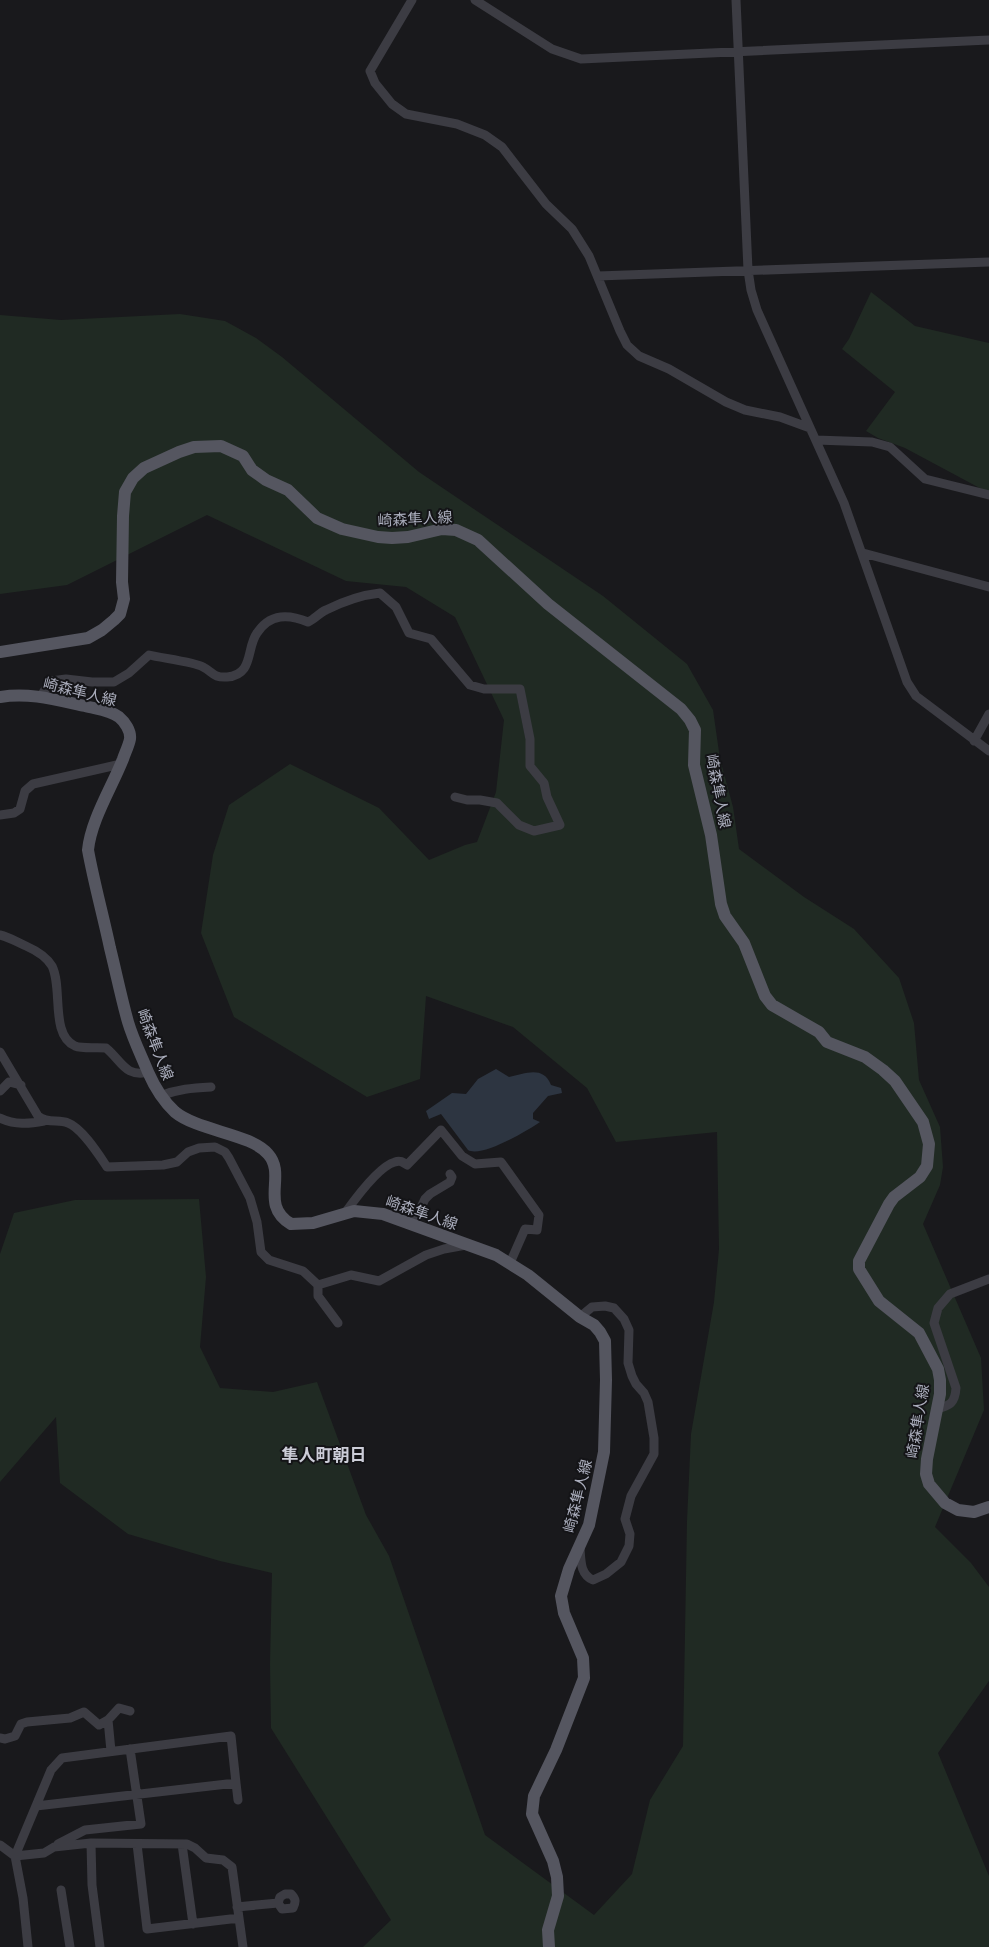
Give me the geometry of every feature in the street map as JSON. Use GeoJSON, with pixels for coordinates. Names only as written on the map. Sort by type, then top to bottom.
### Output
{"type":"FeatureCollection","features":[{"type":"Feature","properties":{"kind":"main road","name":"崎森隼人線"},"geometry":{"type":"LineString","coordinates":[[0,652],[88,638],[102,630],[114,620],[120,614],[124,599],[122,582],[126,492],[133,478],[144,468],[194,447],[221,446],[243,456],[252,470],[266,480],[288,490],[317,518],[342,529],[378,537],[392,538],[408,537],[442,529],[456,530],[478,540],[548,604],[681,709],[690,720],[695,730],[694,765],[711,835],[721,904],[725,916],[744,942],[765,996],[772,1006],[819,1032],[827,1042],[864,1057],[883,1070],[895,1081],[923,1122],[929,1144],[927,1166],[920,1177],[894,1197],[888,1204],[859,1261],[859,1269],[879,1301],[913,1326],[924,1340],[938,1369],[940,1394],[927,1459],[926,1474],[929,1484],[945,1503],[958,1510],[974,1512],[989,1507]]}},
{"type":"Feature","properties":{"kind":"main road","name":"崎森隼人線"},"geometry":{"type":"LineString","coordinates":[[0,697],[23,695],[40,697],[96,709],[112,713],[120,718],[127,727],[130,739],[92,832],[88,850],[128,1021],[138,1050],[160,1096],[176,1113],[189,1120],[254,1144],[268,1153],[272,1159],[275,1169],[274,1202],[279,1214],[291,1224],[304,1224],[354,1211],[384,1214],[413,1224],[496,1255],[510,1263],[580,1317],[594,1325],[605,1341],[606,1372],[604,1452],[588,1525],[580,1548],[569,1569],[561,1596],[564,1613],[583,1658],[584,1678],[556,1750],[534,1796],[532,1814],[553,1861],[557,1877],[558,1896],[548,1930],[549,1947]]}},
{"type":"Feature","properties":{"kind":"street"},"geometry":{"type":"LineString","coordinates":[[412,0],[370,71],[376,83],[392,104],[406,114],[457,124],[485,135],[502,147],[546,204],[572,229],[589,256],[627,345],[639,356],[669,369],[726,402],[745,410],[780,417],[810,428]]}},
{"type":"Feature","properties":{"kind":"street"},"geometry":{"type":"LineString","coordinates":[[475,0],[552,49],[581,59],[739,50],[989,40]]}},
{"type":"Feature","properties":{"kind":"street"},"geometry":{"type":"LineString","coordinates":[[736,0],[748,270],[751,290],[757,310],[844,503],[863,553],[907,682],[916,696],[989,751]]}},
{"type":"Feature","properties":{"kind":"street"},"geometry":{"type":"LineString","coordinates":[[598,276],[989,262]]}},
{"type":"Feature","properties":{"kind":"street"},"geometry":{"type":"LineString","coordinates":[[816,440],[872,442],[890,447],[925,480],[989,495]]}},
{"type":"Feature","properties":{"kind":"street"},"geometry":{"type":"LineString","coordinates":[[863,553],[989,586]]}},
{"type":"Feature","properties":{"kind":"street"},"geometry":{"type":"LineString","coordinates":[[40,697],[51,681],[66,679],[92,682],[114,682],[129,673],[150,655],[203,666],[214,676],[233,676],[238,674],[248,662],[256,633],[266,623],[276,618],[294,616],[308,622],[315,619],[324,610],[369,594],[380,593],[396,607],[409,633],[432,639],[470,685],[484,690],[512,688],[520,689],[530,738],[530,766],[544,783],[547,797],[560,825],[534,831],[519,825],[497,802],[467,800],[455,797]]}},
{"type":"Feature","properties":{"kind":"street"},"geometry":{"type":"LineString","coordinates":[[974,741],[989,714]]}},
{"type":"Feature","properties":{"kind":"street"},"geometry":{"type":"LineString","coordinates":[[0,815],[14,813],[20,809],[25,791],[33,784],[121,764]]}},
{"type":"Feature","properties":{"kind":"street"},"geometry":{"type":"LineString","coordinates":[[0,935],[6,936],[34,950],[51,966],[57,979],[60,1022],[66,1038],[76,1046],[106,1048],[130,1071],[138,1075],[149,1072]]}},
{"type":"Feature","properties":{"kind":"street"},"geometry":{"type":"LineString","coordinates":[[0,1052],[21,1085],[33,1109],[44,1121]]}},
{"type":"Feature","properties":{"kind":"street"},"geometry":{"type":"LineString","coordinates":[[0,1092],[9,1082],[21,1085]]}},
{"type":"Feature","properties":{"kind":"street"},"geometry":{"type":"LineString","coordinates":[[160,1096],[175,1090],[186,1088],[211,1087]]}},
{"type":"Feature","properties":{"kind":"street"},"geometry":{"type":"LineString","coordinates":[[0,1118],[8,1122],[22,1124],[44,1121],[68,1123],[86,1138],[107,1167],[163,1165],[177,1162],[188,1152],[199,1148],[215,1147],[225,1152],[250,1198],[257,1222],[262,1252],[269,1260],[303,1271],[318,1285],[318,1296],[338,1324]]}},
{"type":"Feature","properties":{"kind":"street"},"geometry":{"type":"LineString","coordinates":[[345,1213],[376,1174],[393,1162],[400,1161],[406,1165],[441,1130],[462,1156],[475,1164],[501,1162],[539,1215],[537,1230],[525,1229],[510,1263]]}},
{"type":"Feature","properties":{"kind":"street"},"geometry":{"type":"LineString","coordinates":[[413,1224],[422,1203],[430,1194],[450,1182],[452,1177],[450,1174]]}},
{"type":"Feature","properties":{"kind":"street"},"geometry":{"type":"LineString","coordinates":[[318,1285],[351,1275],[379,1281],[426,1255],[444,1249],[466,1245]]}},
{"type":"Feature","properties":{"kind":"street"},"geometry":{"type":"LineString","coordinates":[[936,1409],[945,1407],[951,1403],[955,1398],[956,1388],[934,1323],[938,1308],[950,1294],[989,1279]]}},
{"type":"Feature","properties":{"kind":"street"},"geometry":{"type":"LineString","coordinates":[[580,1317],[592,1308],[605,1306],[614,1308],[624,1319],[629,1330],[628,1363],[636,1384],[644,1393],[648,1402],[654,1438],[654,1454],[631,1496],[625,1519],[630,1534],[630,1546],[621,1562],[606,1574],[593,1580],[586,1577],[582,1566],[580,1548]]}},
{"type":"Feature","properties":{"kind":"street"},"geometry":{"type":"LineString","coordinates":[[0,1738],[5,1739],[15,1736],[21,1724],[27,1722],[70,1718],[84,1712],[99,1725],[108,1720],[119,1708],[130,1711]]}},
{"type":"Feature","properties":{"kind":"street"},"geometry":{"type":"LineString","coordinates":[[108,1720],[110,1751]]}},
{"type":"Feature","properties":{"kind":"street"},"geometry":{"type":"LineString","coordinates":[[28,1947],[23,1898],[15,1856],[51,1770],[62,1758],[231,1736],[238,1800]]}},
{"type":"Feature","properties":{"kind":"street"},"geometry":{"type":"LineString","coordinates":[[0,1845],[15,1856],[44,1853],[85,1830],[141,1824],[130,1749]]}},
{"type":"Feature","properties":{"kind":"street"},"geometry":{"type":"LineString","coordinates":[[36,1806],[236,1783]]}},
{"type":"Feature","properties":{"kind":"street"},"geometry":{"type":"LineString","coordinates":[[54,1847],[91,1843],[182,1844],[195,1848],[206,1858],[223,1860],[232,1867],[243,1947]]}},
{"type":"Feature","properties":{"kind":"street"},"geometry":{"type":"LineString","coordinates":[[91,1843],[92,1884],[100,1947]]}},
{"type":"Feature","properties":{"kind":"street"},"geometry":{"type":"LineString","coordinates":[[137,1844],[147,1929],[239,1918]]}},
{"type":"Feature","properties":{"kind":"street"},"geometry":{"type":"LineString","coordinates":[[182,1844],[193,1924]]}},
{"type":"Feature","properties":{"kind":"street"},"geometry":{"type":"LineString","coordinates":[[61,1890],[70,1947]]}},
{"type":"Feature","properties":{"kind":"street"},"geometry":{"type":"LineString","coordinates":[[237,1908],[278,1903]]}},
{"type":"Feature","properties":{"kind":"shaded area"},"geometry":{"type":"Polygon","coordinates":[[[871,292],[915,326],[989,343],[989,493],[905,448],[878,438],[866,431],[895,392],[842,349],[849,339],[871,292]]]}},
{"type":"Feature","properties":{"kind":"shaded area"},"geometry":{"type":"Polygon","coordinates":[[[180,314],[225,321],[256,338],[282,357],[419,472],[603,596],[687,664],[713,710],[720,759],[733,807],[739,849],[804,897],[854,929],[899,978],[914,1023],[919,1080],[940,1127],[943,1167],[940,1185],[923,1224],[981,1358],[984,1410],[935,1527],[971,1563],[989,1587],[989,1681],[938,1753],[989,1876],[989,1947],[363,1947],[391,1920],[271,1728],[270,1664],[272,1573],[220,1561],[128,1534],[60,1483],[56,1417],[0,1482],[0,1254],[14,1213],[75,1200],[199,1199],[206,1277],[200,1347],[220,1388],[273,1392],[317,1382],[366,1515],[389,1556],[485,1835],[594,1915],[632,1874],[650,1800],[683,1746],[687,1521],[691,1434],[714,1302],[719,1249],[717,1132],[616,1142],[587,1088],[513,1027],[426,996],[420,1079],[367,1097],[234,1017],[201,933],[213,855],[229,805],[290,764],[379,808],[429,860],[465,845],[477,842],[496,792],[504,720],[455,617],[406,587],[346,581],[207,515],[67,585],[0,594],[0,315],[61,320],[180,314]]]}},
{"type":"Feature","properties":{"kind":"water"},"geometry":{"type":"Polygon","coordinates":[[[496,1069],[509,1077],[533,1072],[538,1073],[548,1079],[551,1085],[561,1088],[562,1093],[548,1096],[533,1113],[533,1119],[540,1122],[534,1126],[493,1147],[483,1150],[468,1150],[441,1114],[429,1119],[426,1111],[452,1093],[466,1094],[478,1079],[496,1069]]]}},
{"type":"Feature","properties":{"kind":"district","name":"隼人町朝日"},"geometry":{"type":"Point","coordinates":[324,1454]}}]}
